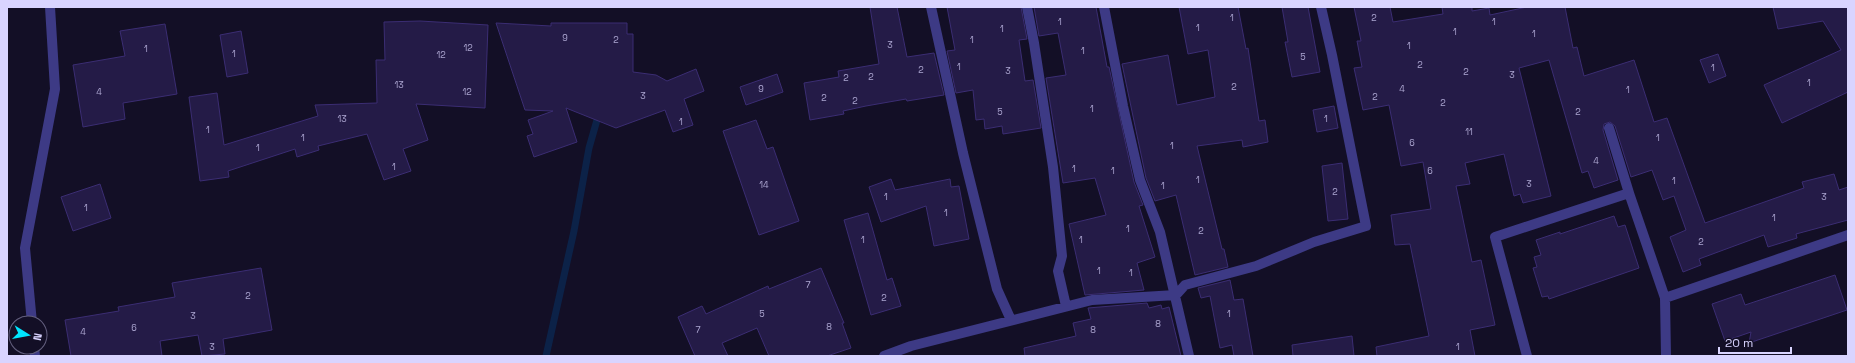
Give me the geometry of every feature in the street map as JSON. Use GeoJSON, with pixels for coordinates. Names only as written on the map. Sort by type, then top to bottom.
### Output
{"type":"FeatureCollection","features":[{"type":"Feature","properties":{"kind":"street"},"geometry":{"type":"LineString","coordinates":[[31,315],[25,248],[55,89],[50,7]]}},
{"type":"Feature","properties":{"kind":"street"},"geometry":{"type":"LineString","coordinates":[[931,7],[963,153],[997,289],[1011,320]]}},
{"type":"Feature","properties":{"kind":"street"},"geometry":{"type":"LineString","coordinates":[[1026,7],[1034,43],[1053,167],[1062,256],[1058,271],[1066,306]]}},
{"type":"Feature","properties":{"kind":"street"},"geometry":{"type":"LineString","coordinates":[[1104,7],[1123,106],[1140,180],[1160,232],[1190,356]]}},
{"type":"Feature","properties":{"kind":"street"},"geometry":{"type":"LineString","coordinates":[[884,356],[911,346],[1092,300],[1176,295],[1185,285],[1256,266],[1314,242],[1366,226],[1321,7]]}},
{"type":"Feature","properties":{"kind":"street"},"geometry":{"type":"LineString","coordinates":[[1609,128],[1629,193],[1665,298],[1666,356]]}},
{"type":"Feature","properties":{"kind":"street"},"geometry":{"type":"LineString","coordinates":[[1527,356],[1495,237],[1629,193]]}},
{"type":"Feature","properties":{"kind":"street"},"geometry":{"type":"LineString","coordinates":[[1665,298],[1848,235]]}},
{"type":"Feature","properties":{"kind":"building"},"geometry":{"type":"Polygon","coordinates":[[[870,7],[897,7],[907,57],[934,53],[944,95],[907,101],[906,99],[866,106],[843,111],[844,114],[810,120],[804,83],[839,77],[838,71],[879,64],[870,7]]]}},
{"type":"Feature","properties":{"kind":"building"},"geometry":{"type":"Polygon","coordinates":[[[947,7],[1021,7],[1027,39],[1019,40],[1025,81],[1033,80],[1041,128],[1003,134],[1002,126],[985,129],[984,119],[976,120],[973,90],[956,93],[947,51],[955,50],[947,7]]]}},
{"type":"Feature","properties":{"kind":"building"},"geometry":{"type":"Polygon","coordinates":[[[1034,7],[1096,7],[1107,67],[1109,67],[1134,182],[1143,205],[1139,206],[1155,257],[1137,263],[1144,290],[1085,295],[1069,224],[1106,215],[1095,178],[1063,183],[1046,78],[1066,75],[1058,33],[1039,36],[1034,7]]]}},
{"type":"Feature","properties":{"kind":"building"},"geometry":{"type":"Polygon","coordinates":[[[1179,7],[1238,7],[1246,49],[1248,48],[1259,121],[1265,120],[1268,142],[1243,147],[1242,140],[1197,146],[1222,249],[1224,249],[1228,267],[1195,275],[1176,195],[1155,201],[1146,178],[1122,64],[1168,55],[1177,105],[1215,97],[1208,50],[1188,54],[1179,7]]]}},
{"type":"Feature","properties":{"kind":"building"},"geometry":{"type":"Polygon","coordinates":[[[1282,7],[1308,7],[1320,72],[1292,77],[1285,42],[1288,42],[1282,7]]]}},
{"type":"Feature","properties":{"kind":"building"},"geometry":{"type":"Polygon","coordinates":[[[1354,7],[1390,7],[1393,22],[1443,14],[1442,7],[1472,7],[1472,11],[1489,8],[1490,15],[1527,7],[1565,7],[1573,48],[1577,47],[1584,76],[1634,60],[1654,122],[1667,118],[1705,223],[1804,188],[1802,182],[1834,174],[1839,190],[1848,187],[1848,220],[1796,234],[1797,238],[1768,247],[1764,235],[1699,259],[1701,265],[1683,272],[1670,237],[1686,230],[1674,196],[1663,200],[1652,170],[1631,177],[1615,126],[1610,122],[1604,124],[1603,130],[1618,180],[1594,188],[1588,171],[1582,173],[1549,60],[1519,68],[1551,196],[1523,203],[1520,194],[1514,196],[1504,154],[1465,163],[1470,184],[1456,186],[1472,262],[1481,260],[1495,325],[1470,330],[1475,356],[1377,356],[1376,347],[1429,336],[1410,244],[1395,245],[1391,215],[1431,209],[1423,162],[1401,166],[1389,105],[1363,110],[1354,68],[1362,67],[1357,41],[1361,41],[1354,7]]]}},
{"type":"Feature","properties":{"kind":"building"},"geometry":{"type":"Polygon","coordinates":[[[1773,7],[1848,7],[1848,92],[1782,123],[1764,85],[1841,50],[1823,21],[1778,29],[1773,7]]]}},
{"type":"Feature","properties":{"kind":"building"},"geometry":{"type":"Polygon","coordinates":[[[420,21],[488,25],[485,108],[416,104],[428,140],[403,149],[411,171],[384,180],[367,134],[318,146],[319,150],[297,157],[295,149],[228,171],[229,177],[200,181],[189,97],[217,93],[224,145],[318,116],[315,105],[377,103],[376,60],[385,60],[384,22],[420,21]]]}},
{"type":"Feature","properties":{"kind":"building"},"geometry":{"type":"Polygon","coordinates":[[[496,23],[551,26],[551,23],[627,23],[627,34],[633,34],[633,72],[656,75],[667,81],[696,69],[704,91],[684,99],[693,125],[673,132],[665,110],[616,128],[566,108],[577,142],[534,157],[527,136],[533,134],[528,120],[553,111],[525,110],[496,23]]]}},
{"type":"Feature","properties":{"kind":"building"},"geometry":{"type":"Polygon","coordinates":[[[165,24],[177,94],[123,103],[125,119],[83,127],[73,65],[125,56],[120,31],[165,24]]]}},
{"type":"Feature","properties":{"kind":"building"},"geometry":{"type":"Polygon","coordinates":[[[241,31],[248,73],[227,77],[220,35],[241,31]]]}},
{"type":"Feature","properties":{"kind":"building"},"geometry":{"type":"Polygon","coordinates":[[[1718,54],[1726,76],[1709,83],[1700,60],[1718,54]]]}},
{"type":"Feature","properties":{"kind":"building"},"geometry":{"type":"Polygon","coordinates":[[[777,74],[783,92],[746,105],[740,87],[777,74]]]}},
{"type":"Feature","properties":{"kind":"building"},"geometry":{"type":"Polygon","coordinates":[[[1334,106],[1338,128],[1317,132],[1313,110],[1334,106]]]}},
{"type":"Feature","properties":{"kind":"building"},"geometry":{"type":"Polygon","coordinates":[[[756,120],[767,149],[773,147],[799,221],[759,235],[723,131],[756,120]]]}},
{"type":"Feature","properties":{"kind":"building"},"geometry":{"type":"Polygon","coordinates":[[[1342,163],[1348,219],[1328,221],[1322,166],[1342,163]]]}},
{"type":"Feature","properties":{"kind":"building"},"geometry":{"type":"Polygon","coordinates":[[[891,179],[895,190],[950,179],[951,187],[959,186],[969,239],[934,246],[926,206],[881,222],[869,187],[891,179]]]}},
{"type":"Feature","properties":{"kind":"building"},"geometry":{"type":"Polygon","coordinates":[[[100,184],[111,218],[73,231],[61,197],[100,184]]]}},
{"type":"Feature","properties":{"kind":"building"},"geometry":{"type":"Polygon","coordinates":[[[868,213],[887,280],[892,278],[901,306],[871,315],[844,220],[868,213]]]}},
{"type":"Feature","properties":{"kind":"building"},"geometry":{"type":"Polygon","coordinates":[[[1614,216],[1618,227],[1625,225],[1639,268],[1549,299],[1548,296],[1542,297],[1533,268],[1537,267],[1534,257],[1541,255],[1536,240],[1560,232],[1560,234],[1614,216]]]}},
{"type":"Feature","properties":{"kind":"building"},"geometry":{"type":"Polygon","coordinates":[[[261,268],[272,330],[223,339],[225,354],[202,356],[198,335],[160,341],[162,356],[71,356],[65,320],[119,311],[118,307],[175,297],[172,283],[261,268]]]}},
{"type":"Feature","properties":{"kind":"building"},"geometry":{"type":"Polygon","coordinates":[[[821,268],[844,323],[842,323],[851,348],[827,356],[769,356],[757,328],[722,343],[728,356],[695,356],[678,317],[702,306],[706,314],[768,286],[769,289],[821,268]]]}},
{"type":"Feature","properties":{"kind":"building"},"geometry":{"type":"Polygon","coordinates":[[[1835,275],[1847,310],[1749,343],[1751,332],[1725,341],[1712,304],[1741,294],[1745,305],[1835,275]]]}},
{"type":"Feature","properties":{"kind":"building"},"geometry":{"type":"Polygon","coordinates":[[[1230,280],[1234,300],[1243,299],[1253,356],[1234,356],[1232,345],[1220,348],[1210,296],[1201,298],[1198,288],[1230,280]]]}},
{"type":"Feature","properties":{"kind":"building"},"geometry":{"type":"Polygon","coordinates":[[[1147,303],[1149,308],[1161,305],[1162,309],[1169,307],[1181,356],[1025,356],[1024,348],[1076,336],[1073,323],[1091,319],[1088,308],[1147,303]]]}},
{"type":"Feature","properties":{"kind":"building"},"geometry":{"type":"Polygon","coordinates":[[[1352,336],[1354,356],[1293,356],[1292,345],[1352,336]]]}},
{"type":"Feature","properties":{"kind":"waterway"},"geometry":{"type":"LineString","coordinates":[[546,356],[574,231],[589,148],[599,113]]}}]}
